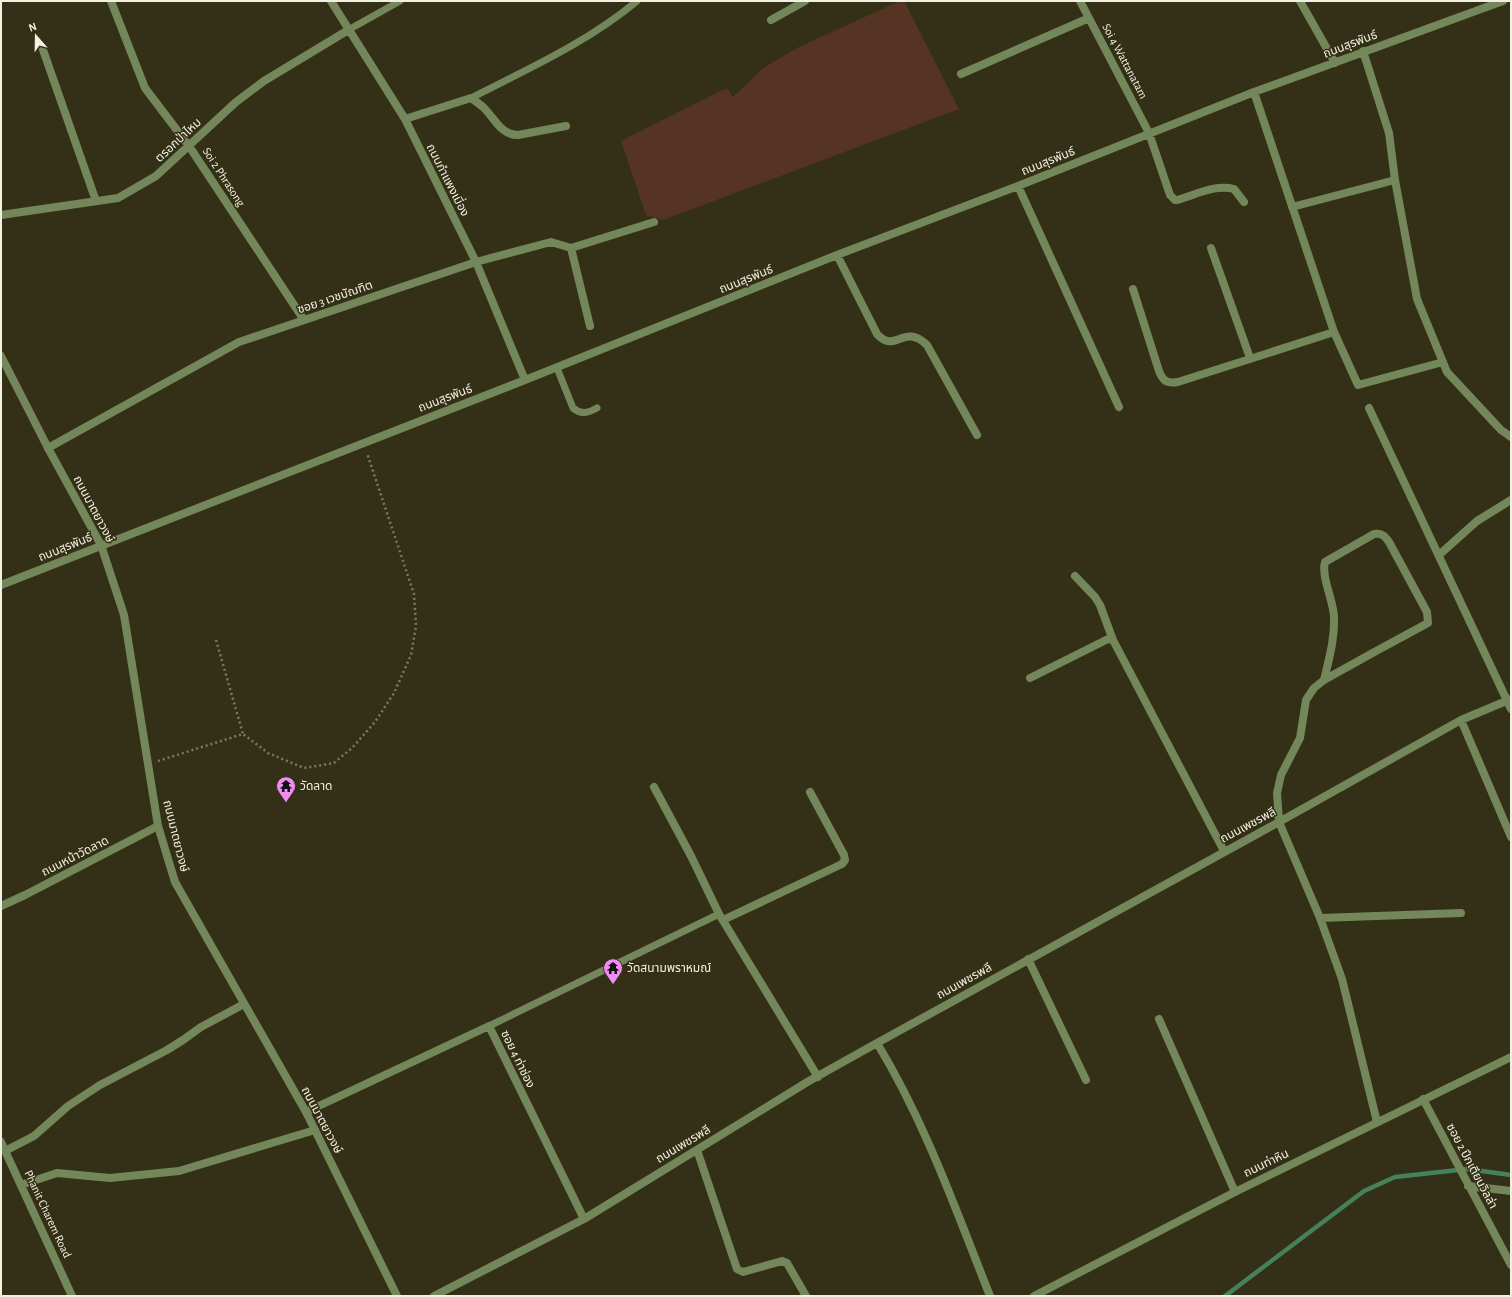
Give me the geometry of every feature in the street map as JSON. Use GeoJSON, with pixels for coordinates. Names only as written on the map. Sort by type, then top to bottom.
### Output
{"type":"FeatureCollection","features":[{"type":"Feature","properties":{"kind":"street","name":"Soi 2 Phrasong"},"geometry":{"type":"LineString","coordinates":[[112,1],[145,88],[189,146],[304,320]]}},
{"type":"Feature","properties":{"kind":"street","name":"ถนนกำแพงเมี่อง"},"geometry":{"type":"LineString","coordinates":[[331,1],[350,29],[404,119],[476,262],[525,380]]}},
{"type":"Feature","properties":{"kind":"street"},"geometry":{"type":"LineString","coordinates":[[770,20],[805,1]]}},
{"type":"Feature","properties":{"kind":"street","name":"Soi 4 Wattanatam"},"geometry":{"type":"LineString","coordinates":[[1080,1],[1149,133],[1170,195],[1174,200],[1214,188],[1228,187],[1234,189],[1244,202]]}},
{"type":"Feature","properties":{"kind":"street"},"geometry":{"type":"LineString","coordinates":[[1300,1],[1335,63]]}},
{"type":"Feature","properties":{"kind":"street","name":"ถนนสุรพันธ์"},"geometry":{"type":"LineString","coordinates":[[1,585],[557,368],[837,255],[1018,186],[1254,92],[1503,1]]}},
{"type":"Feature","properties":{"kind":"street"},"geometry":{"type":"LineString","coordinates":[[961,74],[1089,18]]}},
{"type":"Feature","properties":{"kind":"street","name":"ตรอกป่าไหม"},"geometry":{"type":"LineString","coordinates":[[1,215],[118,198],[156,176],[236,102],[264,81],[350,29]]}},
{"type":"Feature","properties":{"kind":"street"},"geometry":{"type":"LineString","coordinates":[[42,46],[96,201]]}},
{"type":"Feature","properties":{"kind":"street"},"geometry":{"type":"LineString","coordinates":[[1363,51],[1389,133],[1395,180],[1417,299],[1447,372],[1501,430],[1511,438]]}},
{"type":"Feature","properties":{"kind":"street"},"geometry":{"type":"LineString","coordinates":[[1254,92],[1334,332],[1358,385],[1443,362]]}},
{"type":"Feature","properties":{"kind":"street"},"geometry":{"type":"LineString","coordinates":[[404,119],[471,98],[484,108],[497,125],[511,135],[566,126]]}},
{"type":"Feature","properties":{"kind":"street"},"geometry":{"type":"LineString","coordinates":[[1292,207],[1395,180]]}},
{"type":"Feature","properties":{"kind":"street"},"geometry":{"type":"LineString","coordinates":[[1018,186],[1119,407]]}},
{"type":"Feature","properties":{"kind":"street"},"geometry":{"type":"LineString","coordinates":[[590,326],[571,248],[654,222]]}},
{"type":"Feature","properties":{"kind":"street","name":"ซอย 3 เวชบัณฑิต"},"geometry":{"type":"LineString","coordinates":[[48,448],[239,342],[476,262],[551,242],[571,248]]}},
{"type":"Feature","properties":{"kind":"street"},"geometry":{"type":"LineString","coordinates":[[1211,248],[1250,358]]}},
{"type":"Feature","properties":{"kind":"street"},"geometry":{"type":"LineString","coordinates":[[837,255],[877,334],[884,341],[889,342],[909,336],[915,336],[922,340],[927,346],[977,435]]}},
{"type":"Feature","properties":{"kind":"street"},"geometry":{"type":"LineString","coordinates":[[1133,289],[1159,371],[1162,378],[1166,382],[1172,384],[1334,332]]}},
{"type":"Feature","properties":{"kind":"street","name":"ถนนมาตยาวงษ์"},"geometry":{"type":"LineString","coordinates":[[1,356],[48,448],[101,545],[124,615],[158,826],[175,882],[306,1112],[394,1295]]}},
{"type":"Feature","properties":{"kind":"street"},"geometry":{"type":"LineString","coordinates":[[1369,408],[1510,703]]}},
{"type":"Feature","properties":{"kind":"street"},"geometry":{"type":"LineString","coordinates":[[1439,555],[1477,521],[1511,500]]}},
{"type":"Feature","properties":{"kind":"street"},"geometry":{"type":"LineString","coordinates":[[1324,680],[1334,630],[1332,602],[1324,573],[1326,562],[1374,534],[1380,534],[1389,542],[1427,612],[1428,624],[1324,680],[1314,688],[1306,700],[1300,738],[1278,785],[1277,804],[1279,822],[1320,918],[1342,979],[1377,1122]]}},
{"type":"Feature","properties":{"kind":"street"},"geometry":{"type":"LineString","coordinates":[[1075,576],[1095,597],[1100,605],[1113,640],[1224,851]]}},
{"type":"Feature","properties":{"kind":"street"},"geometry":{"type":"LineString","coordinates":[[1030,678],[1108,638],[1113,640]]}},
{"type":"Feature","properties":{"kind":"street","name":"ถนนเพชรพลี"},"geometry":{"type":"LineString","coordinates":[[434,1296],[584,1219],[809,1081],[818,1078],[877,1043],[1461,720],[1510,703]]}},
{"type":"Feature","properties":{"kind":"street"},"geometry":{"type":"LineString","coordinates":[[1461,720],[1511,837]]}},
{"type":"Feature","properties":{"kind":"street"},"geometry":{"type":"LineString","coordinates":[[654,787],[698,868],[721,917],[818,1078]]}},
{"type":"Feature","properties":{"kind":"street"},"geometry":{"type":"LineString","coordinates":[[721,917],[842,864],[845,860],[844,855],[810,792]]}},
{"type":"Feature","properties":{"kind":"street","name":"ถนนหน้าวัดลาด"},"geometry":{"type":"LineString","coordinates":[[1,906],[158,826]]}},
{"type":"Feature","properties":{"kind":"street"},"geometry":{"type":"LineString","coordinates":[[1320,918],[1461,913]]}},
{"type":"Feature","properties":{"kind":"street"},"geometry":{"type":"LineString","coordinates":[[1028,959],[1086,1080]]}},
{"type":"Feature","properties":{"kind":"street"},"geometry":{"type":"LineString","coordinates":[[5,1151],[34,1136],[68,1106],[100,1085],[168,1050],[201,1027],[244,1004]]}},
{"type":"Feature","properties":{"kind":"street"},"geometry":{"type":"LineString","coordinates":[[1159,1019],[1235,1192]]}},
{"type":"Feature","properties":{"kind":"street","name":"ซอย 4 ท่าช่อง"},"geometry":{"type":"LineString","coordinates":[[306,1112],[489,1026],[584,1219]]}},
{"type":"Feature","properties":{"kind":"street"},"geometry":{"type":"LineString","coordinates":[[877,1043],[892,1067],[921,1126],[947,1186],[990,1296]]}},
{"type":"Feature","properties":{"kind":"street","name":"ถนนท่าหิน"},"geometry":{"type":"LineString","coordinates":[[1034,1296],[1235,1192],[1511,1057]]}},
{"type":"Feature","properties":{"kind":"street","name":"ซอย 2 ปึกเตียนวิลล่า"},"geometry":{"type":"LineString","coordinates":[[1423,1099],[1511,1265]]}},
{"type":"Feature","properties":{"kind":"street"},"geometry":{"type":"LineString","coordinates":[[21,1185],[57,1173],[110,1178],[179,1171],[315,1130]]}},
{"type":"Feature","properties":{"kind":"street","name":"Phanit Charem Road"},"geometry":{"type":"LineString","coordinates":[[1,1142],[72,1296]]}},
{"type":"Feature","properties":{"kind":"street"},"geometry":{"type":"LineString","coordinates":[[697,1150],[737,1269],[743,1272],[782,1261],[786,1263],[806,1296]]}},
{"type":"Feature","properties":{"kind":"street"},"geometry":{"type":"LineString","coordinates":[[1468,1186],[1511,1191]]}},
{"type":"Feature","properties":{"kind":"lane"},"geometry":{"type":"LineString","coordinates":[[350,29],[400,1]]}},
{"type":"Feature","properties":{"kind":"lane"},"geometry":{"type":"LineString","coordinates":[[471,98],[559,53],[617,18],[637,1]]}},
{"type":"Feature","properties":{"kind":"lane"},"geometry":{"type":"LineString","coordinates":[[557,368],[573,408],[577,412],[586,413],[597,408]]}},
{"type":"Feature","properties":{"kind":"lane"},"geometry":{"type":"LineString","coordinates":[[489,1026],[721,917]]}},
{"type":"Feature","properties":{"kind":"path"},"geometry":{"type":"LineString","coordinates":[[216,640],[243,734],[268,753],[304,768],[334,763],[352,748],[375,722],[394,693],[411,655],[416,626],[414,594],[364,443]]}},
{"type":"Feature","properties":{"kind":"path"},"geometry":{"type":"LineString","coordinates":[[149,764],[243,734]]}},
{"type":"Feature","properties":{"kind":"shaded area"},"geometry":{"type":"Polygon","coordinates":[[[900,1],[904,1],[959,109],[663,220],[646,215],[621,141],[727,88],[733,97],[763,68],[799,47],[900,1]]]}},
{"type":"Feature","properties":{"kind":"waterway"},"geometry":{"type":"LineString","coordinates":[[1225,1296],[1364,1191],[1395,1177],[1467,1169],[1511,1175]]}},
{"type":"Feature","properties":{"kind":"place","name":"วัดลาด"},"geometry":{"type":"Point","coordinates":[286,803]}},
{"type":"Feature","properties":{"kind":"place","name":"วัดสนามพราหมณ์"},"geometry":{"type":"Point","coordinates":[613,985]}}]}
